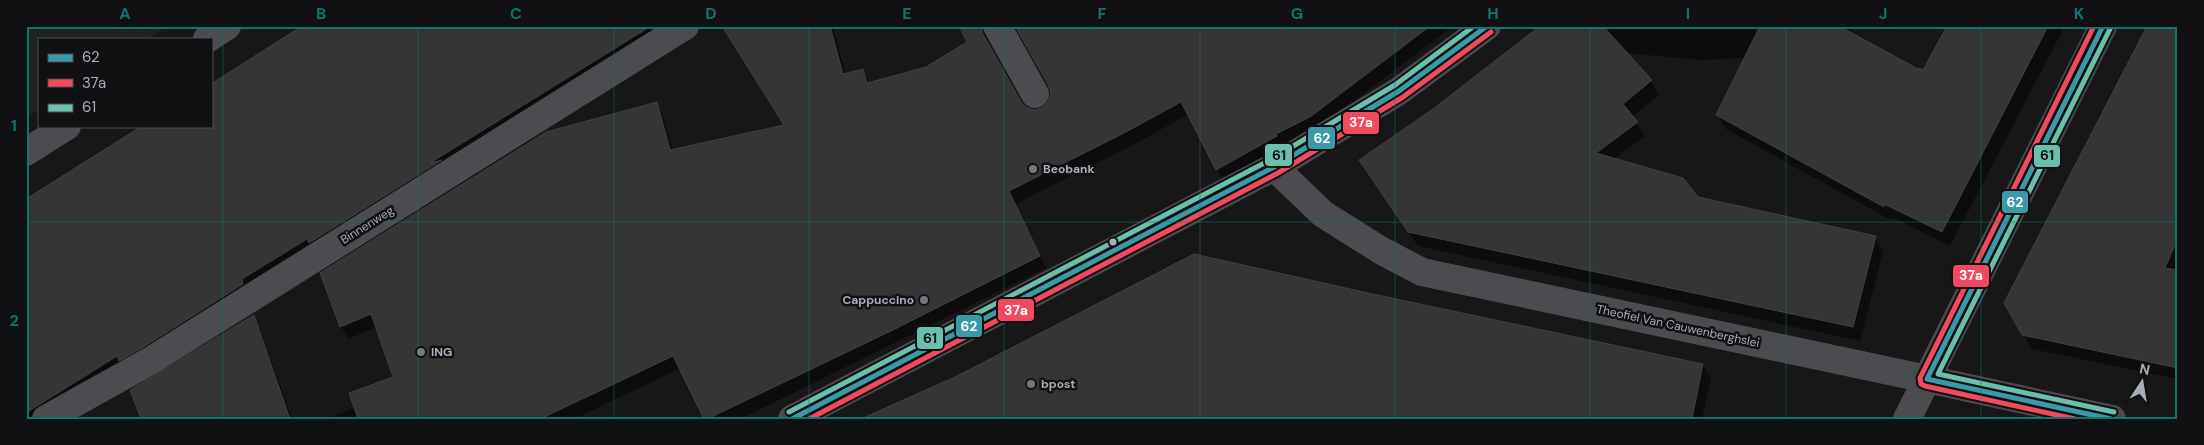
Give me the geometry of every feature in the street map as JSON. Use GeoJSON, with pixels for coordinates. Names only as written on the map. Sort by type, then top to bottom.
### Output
{"type":"FeatureCollection","features":[{"type":"Feature","properties":{"kind":"street"},"geometry":{"type":"LineString","coordinates":[[209,38],[227,26]]}},
{"type":"Feature","properties":{"kind":"street","name":"Binnenweg"},"geometry":{"type":"LineString","coordinates":[[46,419],[150,361],[684,26]]}},
{"type":"Feature","properties":{"kind":"street"},"geometry":{"type":"LineString","coordinates":[[997,26],[1035,94]]}},
{"type":"Feature","properties":{"kind":"street"},"geometry":{"type":"LineString","coordinates":[[792,419],[1274,167],[1399,91],[1487,26]]}},
{"type":"Feature","properties":{"kind":"street"},"geometry":{"type":"LineString","coordinates":[[1907,419],[2103,26]]}},
{"type":"Feature","properties":{"kind":"street"},"geometry":{"type":"LineString","coordinates":[[26,152],[64,128]]}},
{"type":"Feature","properties":{"kind":"street","name":"Theofiel Van Cauwenberghslei"},"geometry":{"type":"LineString","coordinates":[[1274,167],[1323,214],[1382,251],[1422,272],[2112,419]]}},
{"type":"Feature","properties":{"kind":"shaded area"},"geometry":{"type":"Polygon","coordinates":[[[26,26],[167,26],[149,38],[38,38],[38,110],[26,117],[26,26]]]}},
{"type":"Feature","properties":{"kind":"building"},"geometry":{"type":"Polygon","coordinates":[[[302,26],[651,26],[430,163],[442,160],[309,243],[307,239],[242,279],[243,284],[142,348],[119,361],[117,356],[26,413],[26,199],[139,128],[212,128],[212,83],[302,26]]]}},
{"type":"Feature","properties":{"kind":"building"},"geometry":{"type":"Polygon","coordinates":[[[722,26],[830,26],[843,74],[863,69],[867,83],[926,67],[967,42],[959,26],[981,26],[983,34],[1021,102],[1027,108],[1035,110],[1042,108],[1048,102],[1051,94],[1049,86],[1015,26],[1430,26],[1310,117],[1276,134],[1277,136],[1216,170],[1181,102],[1009,191],[1040,256],[891,331],[707,419],[704,419],[673,356],[540,419],[358,419],[349,393],[393,377],[371,314],[340,327],[320,273],[546,132],[657,102],[670,150],[784,125],[722,26]]]}},
{"type":"Feature","properties":{"kind":"building"},"geometry":{"type":"Polygon","coordinates":[[[1540,26],[1603,26],[1652,80],[1623,104],[1638,122],[1596,153],[1683,178],[1698,197],[1876,236],[1853,327],[1408,232],[1359,160],[1433,109],[1540,26]]]}},
{"type":"Feature","properties":{"kind":"building"},"geometry":{"type":"Polygon","coordinates":[[[1760,26],[1839,26],[1923,70],[1947,26],[2048,26],[1942,232],[1884,204],[1884,207],[1716,115],[1760,26]]]}},
{"type":"Feature","properties":{"kind":"building"},"geometry":{"type":"Polygon","coordinates":[[[2147,26],[2178,26],[2178,238],[2165,268],[2178,270],[2178,368],[2022,335],[2004,303],[2147,26]]]}},
{"type":"Feature","properties":{"kind":"building"},"geometry":{"type":"Polygon","coordinates":[[[1194,254],[1703,364],[1692,419],[861,419],[957,376],[1194,254]]]}},
{"type":"Feature","properties":{"kind":"building"},"geometry":{"type":"Polygon","coordinates":[[[254,315],[290,419],[141,419],[130,390],[254,315]]]}},
{"type":"Feature","properties":{"kind":"transit line","name":"61"},"geometry":{"type":"LineString","coordinates":[[789,412],[1270,160],[1395,85],[1474,26]]}},
{"type":"Feature","properties":{"kind":"transit line","name":"62"},"geometry":{"type":"LineString","coordinates":[[792,419],[1274,167],[1399,91],[1487,26]]}},
{"type":"Feature","properties":{"kind":"transit line","name":"37a"},"geometry":{"type":"LineString","coordinates":[[2075,419],[1925,386],[1921,384],[1920,378],[2094,26]]}},
{"type":"Feature","properties":{"kind":"transit line","name":"62"},"geometry":{"type":"LineString","coordinates":[[1927,379],[2103,26]]}},
{"type":"Feature","properties":{"kind":"transit line","name":"61"},"geometry":{"type":"LineString","coordinates":[[2110,29],[1938,374],[2114,412]]}},
{"type":"Feature","properties":{"kind":"transit line","name":"37a"},"geometry":{"type":"LineString","coordinates":[[809,419],[1278,173],[1403,97],[1491,32]]}},
{"type":"Feature","properties":{"kind":"transit line","name":"62"},"geometry":{"type":"LineString","coordinates":[[1927,379],[2111,419]]}},
{"type":"Feature","properties":{"kind":"place","name":"Beobank"},"geometry":{"type":"Point","coordinates":[1033,169]}},
{"type":"Feature","properties":{"kind":"place","name":"Cappuccino"},"geometry":{"type":"Point","coordinates":[924,300]}},
{"type":"Feature","properties":{"kind":"place","name":"ING"},"geometry":{"type":"Point","coordinates":[421,352]}},
{"type":"Feature","properties":{"kind":"place","name":"bpost"},"geometry":{"type":"Point","coordinates":[1031,384]}}]}
